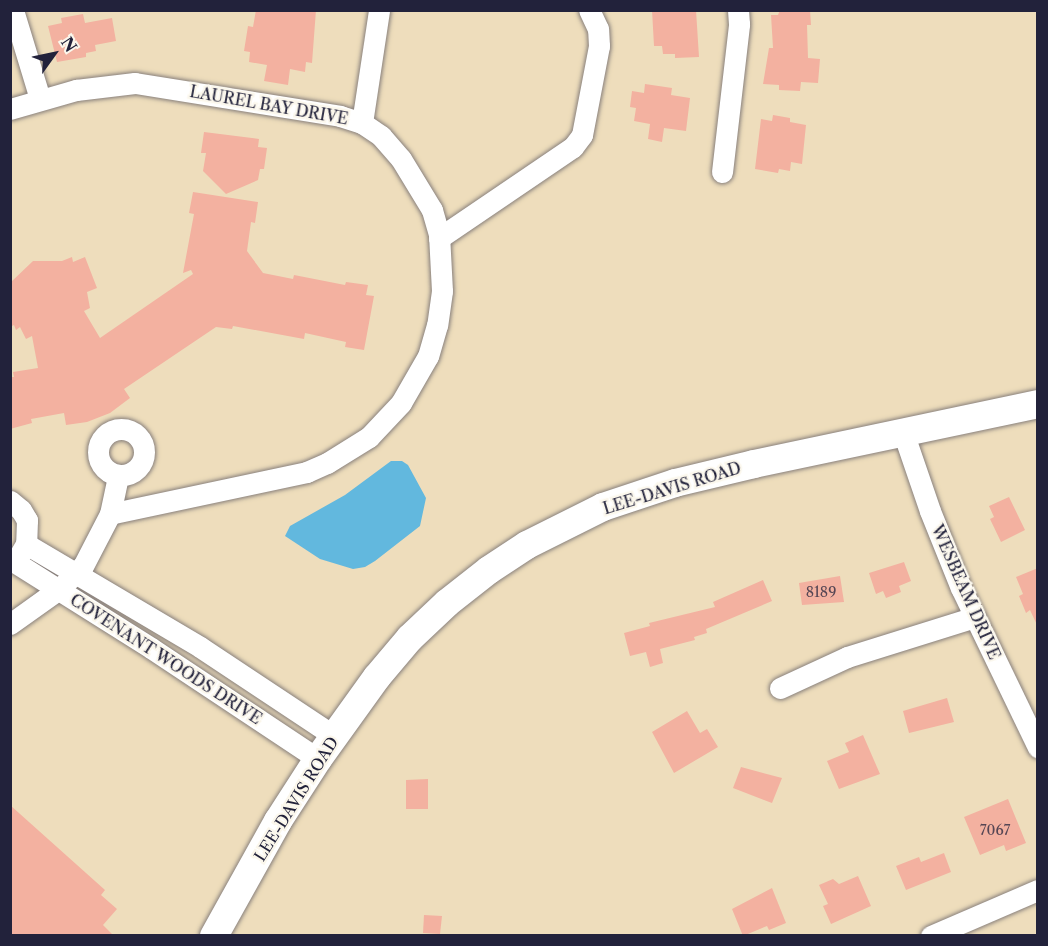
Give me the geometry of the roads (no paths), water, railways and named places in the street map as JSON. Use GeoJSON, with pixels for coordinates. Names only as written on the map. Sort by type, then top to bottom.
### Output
{"type":"FeatureCollection","features":[{"type":"Feature","properties":{"kind":"main road","name":"LEE-DAVIS ROAD"},"geometry":{"type":"LineString","coordinates":[[214,936],[278,822],[326,748],[377,677],[410,639],[447,603],[489,570],[537,539],[603,507],[675,483],[1038,404]]}},
{"type":"Feature","properties":{"kind":"street"},"geometry":{"type":"LineString","coordinates":[[13,10],[40,99]]}},
{"type":"Feature","properties":{"kind":"street"},"geometry":{"type":"LineString","coordinates":[[362,123],[380,10]]}},
{"type":"Feature","properties":{"kind":"street"},"geometry":{"type":"LineString","coordinates":[[439,238],[567,151],[582,135],[599,46],[598,29],[589,10]]}},
{"type":"Feature","properties":{"kind":"street"},"geometry":{"type":"LineString","coordinates":[[722,172],[740,24],[738,10]]}},
{"type":"Feature","properties":{"kind":"street","name":"LAUREL BAY DRIVE"},"geometry":{"type":"LineString","coordinates":[[10,109],[40,99],[121,83],[139,83],[340,116],[362,123],[381,136],[401,159],[432,210],[439,238],[442,291],[437,325],[428,356],[401,403],[369,437],[327,463],[307,472],[110,514]]}},
{"type":"Feature","properties":{"kind":"street","name":"WESBEAM DRIVE"},"geometry":{"type":"LineString","coordinates":[[903,432],[930,511],[975,617],[1038,747]]}},
{"type":"Feature","properties":{"kind":"street"},"geometry":{"type":"LineString","coordinates":[[10,624],[59,589],[91,554],[110,514],[118,475]]}},
{"type":"Feature","properties":{"kind":"street"},"geometry":{"type":"LineString","coordinates":[[10,501],[21,510],[27,520],[17,556]]}},
{"type":"Feature","properties":{"kind":"street","name":"COVENANT WOODS DRIVE"},"geometry":{"type":"LineString","coordinates":[[17,556],[75,574],[200,647],[326,748]]}},
{"type":"Feature","properties":{"kind":"street","name":"COVENANT WOODS DRIVE"},"geometry":{"type":"LineString","coordinates":[[17,556],[59,589],[326,748]]}},
{"type":"Feature","properties":{"kind":"street"},"geometry":{"type":"LineString","coordinates":[[780,688],[848,657],[975,617]]}},
{"type":"Feature","properties":{"kind":"street"},"geometry":{"type":"LineString","coordinates":[[931,936],[1038,890]]}},
{"type":"Feature","properties":{"kind":"water"},"geometry":{"type":"Polygon","coordinates":[[[391,461],[402,461],[408,465],[426,498],[420,526],[375,561],[365,567],[353,569],[320,559],[285,536],[290,526],[345,495],[391,461]]]}}]}
